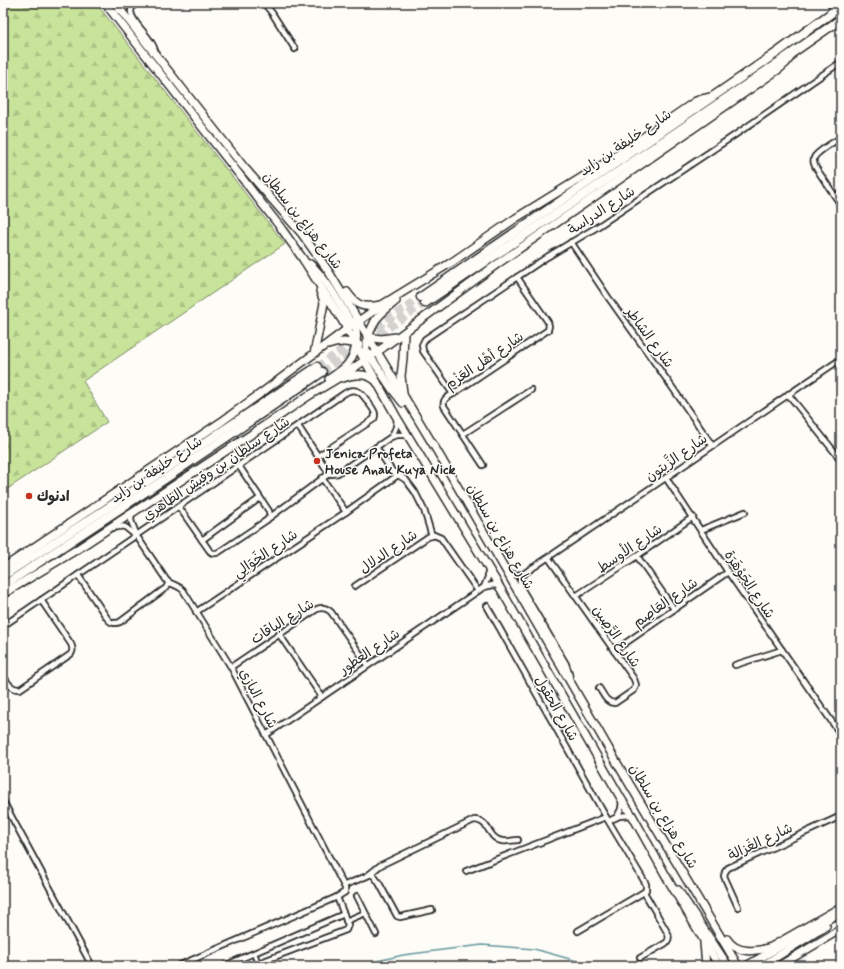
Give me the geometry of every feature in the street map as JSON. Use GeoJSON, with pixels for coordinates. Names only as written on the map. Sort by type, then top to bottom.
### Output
{"type":"FeatureCollection","features":[{"type":"Feature","properties":{"kind":"highway","name":"شارع خليفة بن زايد"},"geometry":{"type":"LineString","coordinates":[[841,6],[778,52],[423,300],[793,53],[841,19]]}},
{"type":"Feature","properties":{"kind":"highway","name":"شارع خليفة بن زايد"},"geometry":{"type":"LineString","coordinates":[[3,576],[319,369],[159,483],[3,586]]}},
{"type":"Feature","properties":{"kind":"main road","name":"شارع هزاع بن سلطان"},"geometry":{"type":"LineString","coordinates":[[104,3],[272,216],[303,259]]}},
{"type":"Feature","properties":{"kind":"main road","name":"شارع هزاع بن سلطان"},"geometry":{"type":"LineString","coordinates":[[115,3],[243,166],[302,234],[348,302],[354,326]]}},
{"type":"Feature","properties":{"kind":"main road"},"geometry":{"type":"LineString","coordinates":[[305,398],[345,374],[403,334],[452,296],[500,262],[786,63],[793,53]]}},
{"type":"Feature","properties":{"kind":"main road"},"geometry":{"type":"LineString","coordinates":[[3,568],[247,404],[324,346],[385,303],[452,262],[516,218],[610,160],[696,101],[707,97],[713,97]]}},
{"type":"Feature","properties":{"kind":"main road"},"geometry":{"type":"LineString","coordinates":[[303,259],[320,274],[362,336],[381,339],[403,334]]}},
{"type":"Feature","properties":{"kind":"main road"},"geometry":{"type":"LineString","coordinates":[[303,259],[322,295],[324,303],[314,354]]}},
{"type":"Feature","properties":{"kind":"main road"},"geometry":{"type":"LineString","coordinates":[[320,259],[328,263],[355,303],[359,305],[373,306],[385,303]]}},
{"type":"Feature","properties":{"kind":"main road"},"geometry":{"type":"LineString","coordinates":[[366,350],[375,321],[382,312],[452,262]]}},
{"type":"Feature","properties":{"kind":"main road"},"geometry":{"type":"LineString","coordinates":[[3,594],[132,514],[305,398],[345,367],[352,356],[356,344],[354,326]]}},
{"type":"Feature","properties":{"kind":"main road"},"geometry":{"type":"LineString","coordinates":[[403,334],[401,376],[404,397]]}},
{"type":"Feature","properties":{"kind":"main road","name":"شارع هزاع بن سلطان"},"geometry":{"type":"LineString","coordinates":[[369,338],[371,356],[378,383],[396,416],[500,586],[664,873],[719,966]]}},
{"type":"Feature","properties":{"kind":"main road"},"geometry":{"type":"LineString","coordinates":[[324,346],[339,342],[350,342],[366,350],[392,390],[414,414]]}},
{"type":"Feature","properties":{"kind":"main road","name":"شارع هزاع بن سلطان"},"geometry":{"type":"LineString","coordinates":[[356,344],[371,356],[404,397],[456,483],[570,682],[737,965]]}},
{"type":"Feature","properties":{"kind":"main road"},"geometry":{"type":"LineString","coordinates":[[305,398],[339,379],[349,376],[359,375],[369,377],[378,383]]}},
{"type":"Feature","properties":{"kind":"main road"},"geometry":{"type":"LineString","coordinates":[[628,781],[640,792],[725,936],[730,944],[735,948],[745,950],[762,950],[771,947],[841,906]]}},
{"type":"Feature","properties":{"kind":"main road"},"geometry":{"type":"LineString","coordinates":[[664,873],[677,887],[728,966]]}},
{"type":"Feature","properties":{"kind":"main road"},"geometry":{"type":"LineString","coordinates":[[746,966],[841,912]]}},
{"type":"Feature","properties":{"kind":"main road"},"geometry":{"type":"LineString","coordinates":[[762,966],[841,916]]}},
{"type":"Feature","properties":{"kind":"main road"},"geometry":{"type":"LineString","coordinates":[[779,966],[841,929]]}},
{"type":"Feature","properties":{"kind":"main road"},"geometry":{"type":"LineString","coordinates":[[704,941],[706,966]]}},
{"type":"Feature","properties":{"kind":"street"},"geometry":{"type":"LineString","coordinates":[[135,3],[131,10],[132,16],[152,44],[156,55]]}},
{"type":"Feature","properties":{"kind":"street"},"geometry":{"type":"LineString","coordinates":[[264,3],[295,48]]}},
{"type":"Feature","properties":{"kind":"street"},"geometry":{"type":"LineString","coordinates":[[830,14],[837,3]]}},
{"type":"Feature","properties":{"kind":"street","name":"شارع الدراسة"},"geometry":{"type":"LineString","coordinates":[[453,394],[424,353],[422,347],[423,342],[427,338],[547,257],[597,227],[732,137],[841,62]]}},
{"type":"Feature","properties":{"kind":"street"},"geometry":{"type":"LineString","coordinates":[[841,137],[818,153],[814,160],[815,165],[841,205]]}},
{"type":"Feature","properties":{"kind":"street"},"geometry":{"type":"LineString","coordinates":[[835,196],[841,193]]}},
{"type":"Feature","properties":{"kind":"street","name":"شارع الشاطر"},"geometry":{"type":"LineString","coordinates":[[571,242],[712,445]]}},
{"type":"Feature","properties":{"kind":"street","name":"شارع أهْل العَزْم"},"geometry":{"type":"LineString","coordinates":[[483,465],[443,404],[445,399],[548,330],[548,322],[517,277]]}},
{"type":"Feature","properties":{"kind":"street","name":"شارع الزَّيتون"},"geometry":{"type":"LineString","coordinates":[[524,574],[712,445],[841,359]]}},
{"type":"Feature","properties":{"kind":"street"},"geometry":{"type":"LineString","coordinates":[[463,434],[531,390]]}},
{"type":"Feature","properties":{"kind":"street","name":"شارع سلطان بن وقيش الظاهري"},"geometry":{"type":"LineString","coordinates":[[3,626],[348,392],[360,392],[375,412],[374,419],[318,456]]}},
{"type":"Feature","properties":{"kind":"street"},"geometry":{"type":"LineString","coordinates":[[788,394],[841,460]]}},
{"type":"Feature","properties":{"kind":"street"},"geometry":{"type":"LineString","coordinates":[[391,437],[396,427],[396,416]]}},
{"type":"Feature","properties":{"kind":"street"},"geometry":{"type":"LineString","coordinates":[[298,426],[330,473]]}},
{"type":"Feature","properties":{"kind":"street"},"geometry":{"type":"LineString","coordinates":[[179,507],[210,552],[218,553],[330,473],[338,473],[391,437],[408,435]]}},
{"type":"Feature","properties":{"kind":"street"},"geometry":{"type":"LineString","coordinates":[[376,447],[392,471],[406,480],[415,492],[424,510],[432,536]]}},
{"type":"Feature","properties":{"kind":"street"},"geometry":{"type":"LineString","coordinates":[[239,466],[269,511],[269,518]]}},
{"type":"Feature","properties":{"kind":"street","name":"شارع الخَوَالِي"},"geometry":{"type":"LineString","coordinates":[[196,612],[346,512],[398,475]]}},
{"type":"Feature","properties":{"kind":"street"},"geometry":{"type":"LineString","coordinates":[[322,478],[346,512]]}},
{"type":"Feature","properties":{"kind":"street","name":"شارع الجَوْهَرَة"},"geometry":{"type":"LineString","coordinates":[[666,478],[728,572],[841,735]]}},
{"type":"Feature","properties":{"kind":"street"},"geometry":{"type":"LineString","coordinates":[[202,540],[260,498]]}},
{"type":"Feature","properties":{"kind":"street"},"geometry":{"type":"LineString","coordinates":[[701,530],[745,512]]}},
{"type":"Feature","properties":{"kind":"street","name":"شارع البازي"},"geometry":{"type":"LineString","coordinates":[[132,514],[131,521],[136,535],[169,582],[183,590],[230,667],[345,885]]}},
{"type":"Feature","properties":{"kind":"street","name":"شارع الأوسط"},"geometry":{"type":"LineString","coordinates":[[576,596],[693,518]]}},
{"type":"Feature","properties":{"kind":"street","name":"شارع البازي"},"geometry":{"type":"LineString","coordinates":[[110,528],[124,526],[136,535]]}},
{"type":"Feature","properties":{"kind":"street","name":"شارع الدلال"},"geometry":{"type":"LineString","coordinates":[[355,586],[428,537],[437,536],[441,538],[478,591]]}},
{"type":"Feature","properties":{"kind":"street"},"geometry":{"type":"LineString","coordinates":[[637,556],[674,609]]}},
{"type":"Feature","properties":{"kind":"street","name":"شارع الرَّصِين"},"geometry":{"type":"LineString","coordinates":[[548,557],[636,682],[636,688],[615,703],[607,701],[599,688]]}},
{"type":"Feature","properties":{"kind":"street"},"geometry":{"type":"LineString","coordinates":[[484,587],[488,577],[488,567]]}},
{"type":"Feature","properties":{"kind":"street"},"geometry":{"type":"LineString","coordinates":[[505,570],[516,575],[524,574]]}},
{"type":"Feature","properties":{"kind":"street","name":"شارع العَاصِم"},"geometry":{"type":"LineString","coordinates":[[614,651],[728,572]]}},
{"type":"Feature","properties":{"kind":"street"},"geometry":{"type":"LineString","coordinates":[[524,574],[520,578],[519,584],[566,664],[570,682]]}},
{"type":"Feature","properties":{"kind":"street"},"geometry":{"type":"LineString","coordinates":[[78,575],[110,622],[115,623],[120,622],[166,588],[169,582]]}},
{"type":"Feature","properties":{"kind":"street"},"geometry":{"type":"LineString","coordinates":[[484,587],[493,585],[500,586]]}},
{"type":"Feature","properties":{"kind":"street","name":"شارع العطور"},"geometry":{"type":"LineString","coordinates":[[266,734],[484,587]]}},
{"type":"Feature","properties":{"kind":"street"},"geometry":{"type":"LineString","coordinates":[[3,675],[11,688],[20,689],[71,654],[73,648],[71,644],[41,600]]}},
{"type":"Feature","properties":{"kind":"street","name":"شارع الحقول"},"geometry":{"type":"LineString","coordinates":[[487,606],[646,884],[646,890],[644,892],[667,932],[669,938],[666,944],[640,958]]}},
{"type":"Feature","properties":{"kind":"street","name":"شارع الباقات"},"geometry":{"type":"LineString","coordinates":[[230,667],[317,609],[325,608],[331,612],[368,665]]}},
{"type":"Feature","properties":{"kind":"street"},"geometry":{"type":"LineString","coordinates":[[279,634],[322,697]]}},
{"type":"Feature","properties":{"kind":"street"},"geometry":{"type":"LineString","coordinates":[[735,665],[782,650]]}},
{"type":"Feature","properties":{"kind":"street"},"geometry":{"type":"LineString","coordinates":[[617,817],[621,809],[622,800]]}},
{"type":"Feature","properties":{"kind":"street"},"geometry":{"type":"LineString","coordinates":[[3,801],[92,966]]}},
{"type":"Feature","properties":{"kind":"street"},"geometry":{"type":"LineString","coordinates":[[466,871],[608,819],[632,815]]}},
{"type":"Feature","properties":{"kind":"street","name":"شارع الغَزالة"},"geometry":{"type":"LineString","coordinates":[[738,907],[724,876],[728,868],[841,816]]}},
{"type":"Feature","properties":{"kind":"street"},"geometry":{"type":"LineString","coordinates":[[178,966],[337,898],[345,892],[345,885],[370,874],[381,865],[474,820],[479,820],[484,823],[492,835],[499,840],[518,840]]}},
{"type":"Feature","properties":{"kind":"street"},"geometry":{"type":"LineString","coordinates":[[370,874],[374,876],[379,883],[396,916],[400,917],[432,910]]}},
{"type":"Feature","properties":{"kind":"street"},"geometry":{"type":"LineString","coordinates":[[578,931],[644,892]]}},
{"type":"Feature","properties":{"kind":"street"},"geometry":{"type":"LineString","coordinates":[[357,896],[376,934]]}},
{"type":"Feature","properties":{"kind":"street"},"geometry":{"type":"LineString","coordinates":[[254,953],[256,960],[261,962],[345,931],[348,927],[337,898]]}},
{"type":"Feature","properties":{"kind":"street"},"geometry":{"type":"LineString","coordinates":[[346,921],[365,912]]}},
{"type":"Feature","properties":{"kind":"street"},"geometry":{"type":"LineString","coordinates":[[224,966],[344,914]]}},
{"type":"Feature","properties":{"kind":"green space"},"geometry":{"type":"Polygon","coordinates":[[[3,3],[96,3],[285,244],[83,381],[107,422],[3,492],[3,3]]]}},
{"type":"Feature","properties":{"kind":"waterway"},"geometry":{"type":"LineString","coordinates":[[356,966],[403,955],[482,945],[534,949],[595,966]]}},
{"type":"Feature","properties":{"kind":"tunnel"},"geometry":{"type":"LineString","coordinates":[[317,367],[421,297]]}},
{"type":"Feature","properties":{"kind":"tunnel"},"geometry":{"type":"LineString","coordinates":[[369,341],[425,303]]}},
{"type":"Feature","properties":{"kind":"tunnel"},"geometry":{"type":"LineString","coordinates":[[322,372],[358,348]]}},
{"type":"Feature","properties":{"kind":"place","name":"Jenica Profeta House Anak Kuya Nick"},"geometry":{"type":"Point","coordinates":[317,461]}},
{"type":"Feature","properties":{"kind":"place","name":"ادنوك"},"geometry":{"type":"Point","coordinates":[29,496]}}]}
